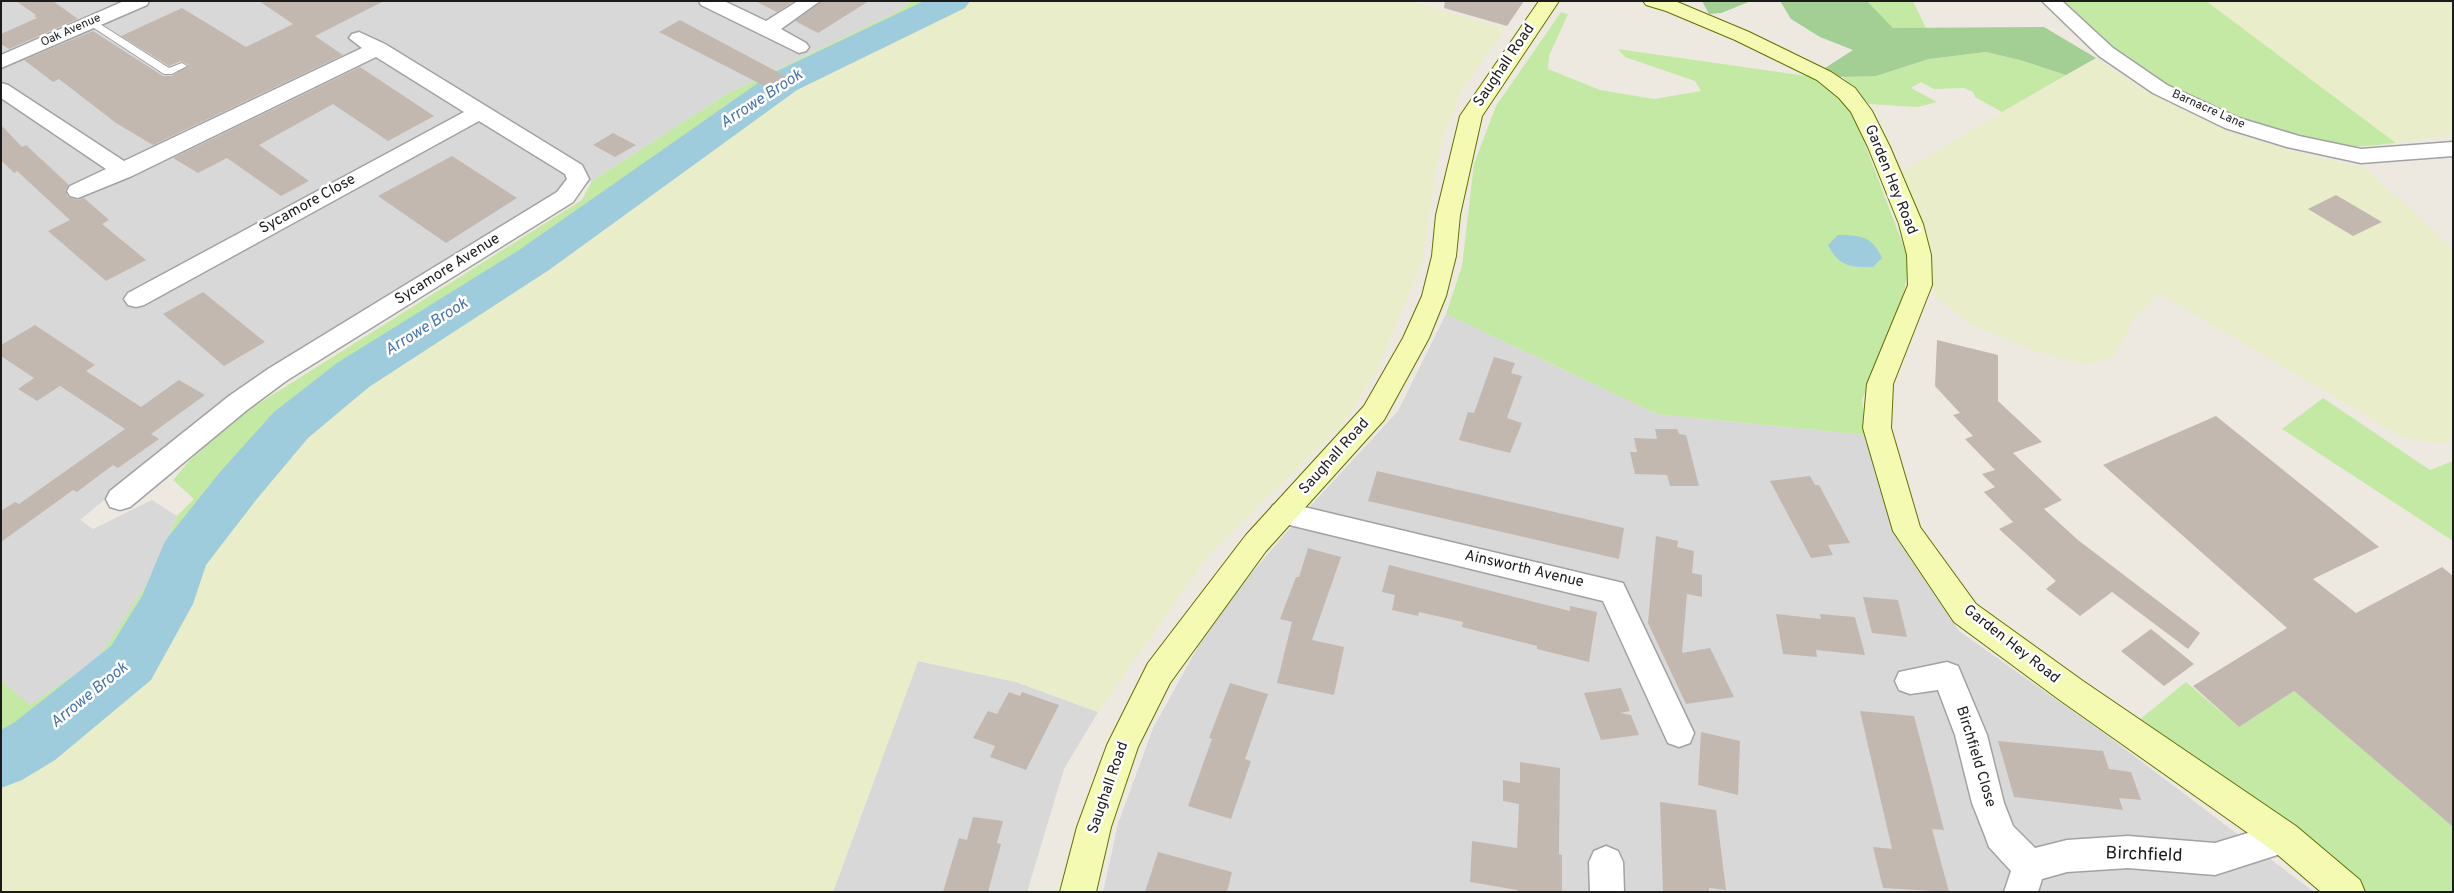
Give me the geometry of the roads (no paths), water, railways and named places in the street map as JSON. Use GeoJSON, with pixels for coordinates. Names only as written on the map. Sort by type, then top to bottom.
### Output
{"type":"FeatureCollection","features":[{"type":"Feature","properties":{"kind":"street","name":"Oak Avenue"},"geometry":{"type":"LineString","coordinates":[[1,62],[92,22],[107,7],[140,1]]}},
{"type":"Feature","properties":{"kind":"street"},"geometry":{"type":"LineString","coordinates":[[708,1],[767,29],[799,47]]}},
{"type":"Feature","properties":{"kind":"street"},"geometry":{"type":"LineString","coordinates":[[767,29],[811,1]]}},
{"type":"Feature","properties":{"kind":"street","name":"Saughall Road"},"geometry":{"type":"LineString","coordinates":[[1078,892],[1094,827],[1123,745],[1159,673],[1256,543],[1349,443],[1374,412],[1416,338],[1434,296],[1444,256],[1448,215],[1472,116],[1549,1]]}},
{"type":"Feature","properties":{"kind":"street","name":"Garden Hey Road"},"geometry":{"type":"LineString","coordinates":[[1653,1],[1674,7],[1742,36],[1824,76],[1847,93],[1861,110],[1879,147],[1911,224],[1919,255],[1920,285],[1880,384],[1877,428],[1907,531],[1965,613],[2072,691],[2284,838],[2348,892]]}},
{"type":"Feature","properties":{"kind":"street","name":"Barnacre Lane"},"geometry":{"type":"LineString","coordinates":[[2051,1],[2106,52],[2152,83],[2232,123],[2295,142],[2362,156],[2451,151]]}},
{"type":"Feature","properties":{"kind":"street","name":"Sycamore Avenue"},"geometry":{"type":"LineString","coordinates":[[78,191],[124,171],[368,43],[574,170],[578,179],[565,197],[277,375],[238,403],[120,499]]}},
{"type":"Feature","properties":{"kind":"street"},"geometry":{"type":"LineString","coordinates":[[1,89],[124,171]]}},
{"type":"Feature","properties":{"kind":"street","name":"Sycamore Close"},"geometry":{"type":"LineString","coordinates":[[136,299],[479,112]]}},
{"type":"Feature","properties":{"kind":"street","name":"Ainsworth Avenue"},"geometry":{"type":"LineString","coordinates":[[1283,514],[1613,591],[1679,734]]}},
{"type":"Feature","properties":{"kind":"street","name":"Birchfield Close"},"geometry":{"type":"LineString","coordinates":[[1910,681],[1947,675],[1971,735],[1988,803],[2001,836],[2025,879]]}},
{"type":"Feature","properties":{"kind":"street","name":"Birchfield"},"geometry":{"type":"LineString","coordinates":[[2025,879],[2067,856],[2128,852],[2215,859],[2284,838]]}},
{"type":"Feature","properties":{"kind":"lane"},"geometry":{"type":"LineString","coordinates":[[92,22],[168,72],[182,66]]}},
{"type":"Feature","properties":{"kind":"water"},"geometry":{"type":"Polygon","coordinates":[[[1838,235],[1864,238],[1874,245],[1882,258],[1873,267],[1858,267],[1846,264],[1836,257],[1828,245],[1838,235]]]}},
{"type":"Feature","properties":{"kind":"waterway","name":"Arrowe Brook"},"geometry":{"type":"LineString","coordinates":[[1,761],[35,741],[131,663],[166,604],[183,556],[238,486],[291,425],[353,375],[534,260],[784,82],[953,1]]}}]}
